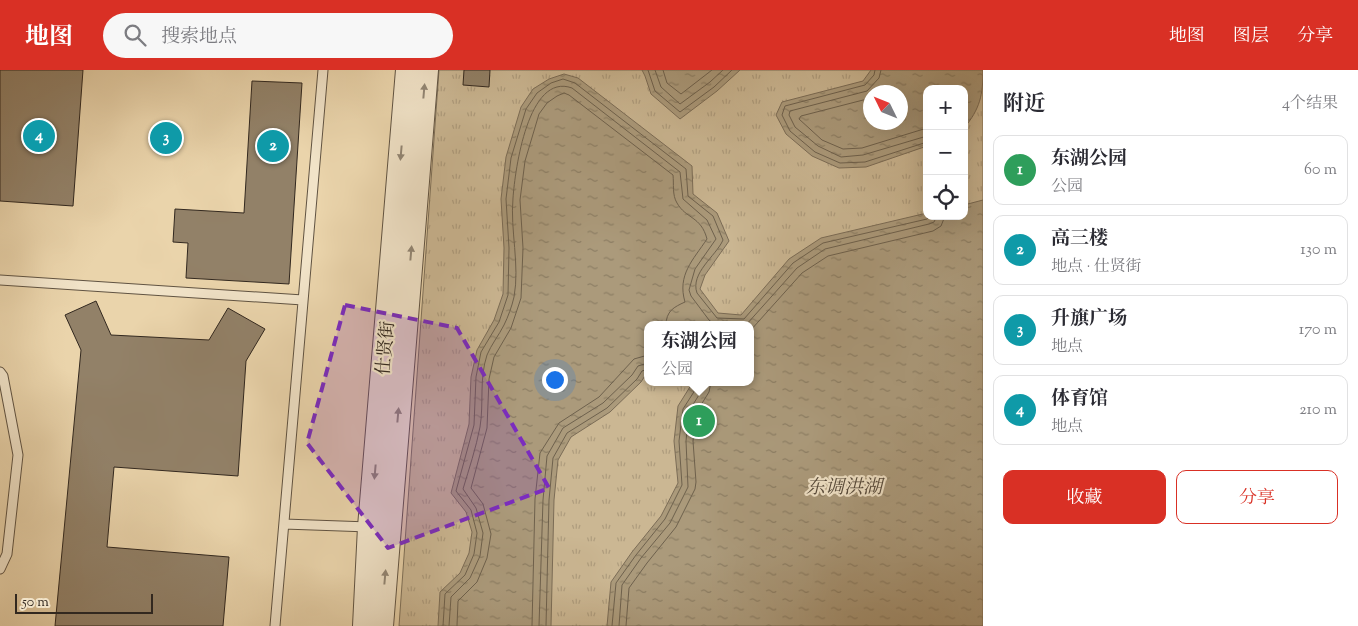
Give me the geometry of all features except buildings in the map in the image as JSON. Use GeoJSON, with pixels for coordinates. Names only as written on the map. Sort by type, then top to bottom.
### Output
{"type":"FeatureCollection","features":[{"type":"Feature","properties":{"kind":"street","name":"仕贤街"},"geometry":{"type":"LineString","coordinates":[[365,626],[380,528],[408,70]]}},
{"type":"Feature","properties":{"kind":"street"},"geometry":{"type":"LineString","coordinates":[[382,626],[380,528],[426,70]]}},
{"type":"Feature","properties":{"kind":"lane"},"geometry":{"type":"LineString","coordinates":[[275,626],[323,70]]}},
{"type":"Feature","properties":{"kind":"lane"},"geometry":{"type":"LineString","coordinates":[[0,280],[303,300]]}},
{"type":"Feature","properties":{"kind":"lane"},"geometry":{"type":"LineString","coordinates":[[0,372],[3,376],[18,455],[6,554],[0,569]]}},
{"type":"Feature","properties":{"kind":"lane"},"geometry":{"type":"LineString","coordinates":[[284,524],[380,528]]}},
{"type":"Feature","properties":{"kind":"highlighted area"},"geometry":{"type":"Polygon","coordinates":[[[345,305],[457,328],[549,488],[388,548],[307,443],[345,305]]]}},
{"type":"Feature","properties":{"kind":"green space","name":"东调洪湖"},"geometry":{"type":"Polygon","coordinates":[[[439,70],[983,70],[983,626],[399,626],[439,70]]]}},
{"type":"Feature","properties":{"kind":"water"},"geometry":{"type":"Polygon","coordinates":[[[642,70],[740,70],[717,91],[680,119],[651,94],[642,70]]]}},
{"type":"Feature","properties":{"kind":"water"},"geometry":{"type":"Polygon","coordinates":[[[871,70],[983,70],[980,101],[968,122],[968,85],[923,85],[923,147],[866,167],[839,168],[812,156],[786,134],[776,115],[782,102],[863,81],[871,70]]]}},
{"type":"Feature","properties":{"kind":"water","name":"东调洪湖"},"geometry":{"type":"Polygon","coordinates":[[[564,74],[578,78],[692,166],[693,194],[717,213],[729,241],[705,275],[700,289],[718,313],[741,315],[789,259],[821,238],[923,214],[923,220],[968,220],[968,204],[983,200],[983,626],[607,626],[611,582],[661,516],[678,483],[674,441],[678,406],[690,386],[754,386],[754,321],[644,321],[644,377],[610,412],[571,437],[558,460],[554,500],[551,626],[438,626],[440,592],[460,573],[469,553],[472,532],[466,512],[451,493],[469,424],[471,377],[477,350],[494,320],[503,294],[504,248],[501,199],[506,157],[521,107],[533,89],[549,79],[564,74]]]}},
{"type":"Feature","properties":{"kind":"place","name":"体育馆"},"geometry":{"type":"Point","coordinates":[39,136]}},
{"type":"Feature","properties":{"kind":"place","name":"升旗广场"},"geometry":{"type":"Point","coordinates":[166,138]}},
{"type":"Feature","properties":{"kind":"place","name":"高三楼"},"geometry":{"type":"Point","coordinates":[273,146]}},
{"type":"Feature","properties":{"kind":"place","name":"东湖公园"},"geometry":{"type":"Point","coordinates":[699,421]}}]}
